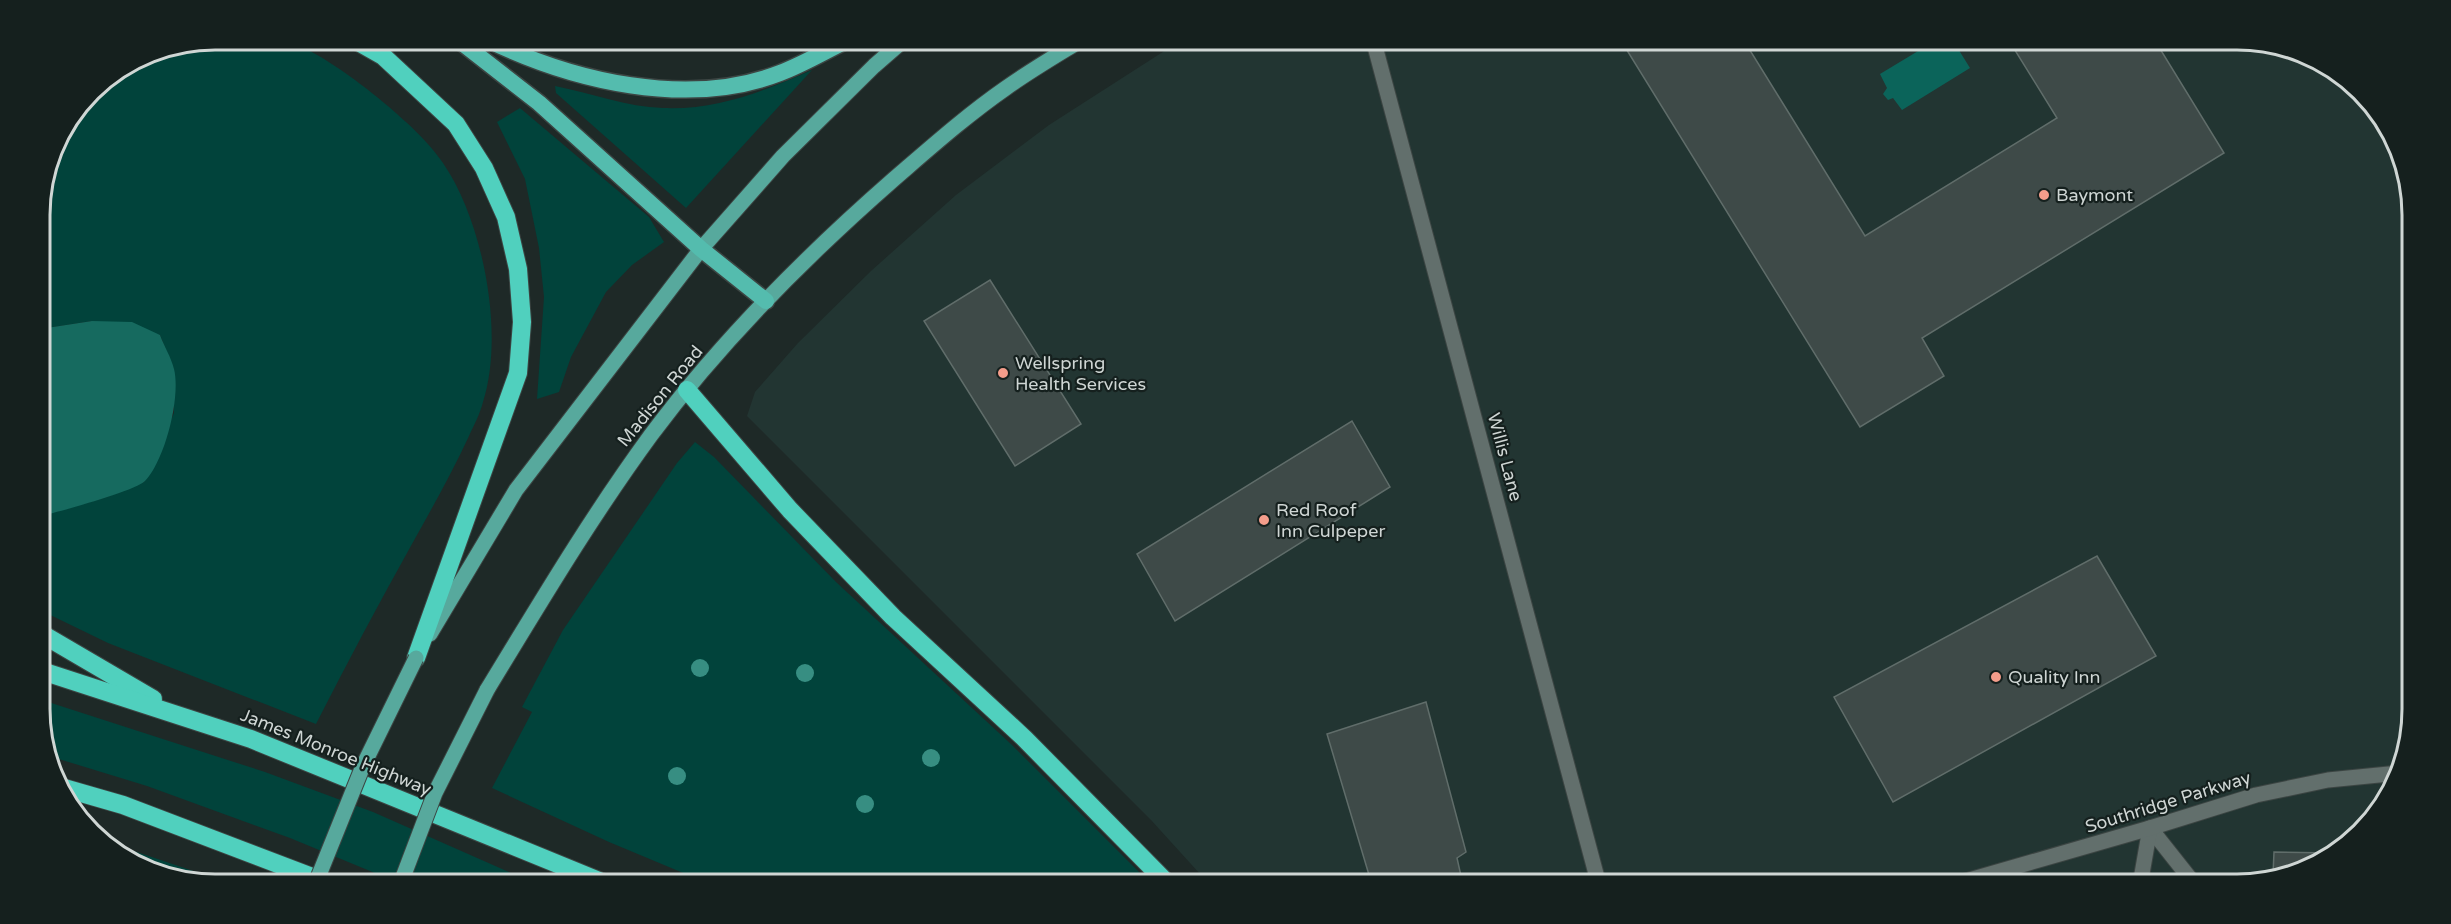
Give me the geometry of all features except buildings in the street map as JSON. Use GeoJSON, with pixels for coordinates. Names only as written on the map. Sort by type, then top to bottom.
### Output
{"type":"FeatureCollection","features":[{"type":"Feature","properties":{"kind":"highway"},"geometry":{"type":"LineString","coordinates":[[371,50],[383,57],[456,124],[484,168],[502,207],[518,269],[522,322],[518,373],[416,658]]}},
{"type":"Feature","properties":{"kind":"highway"},"geometry":{"type":"LineString","coordinates":[[471,50],[538,103],[701,249],[766,301]]}},
{"type":"Feature","properties":{"kind":"highway"},"geometry":{"type":"LineString","coordinates":[[508,50],[560,70],[610,82],[671,90],[720,88],[779,74],[828,50]]}},
{"type":"Feature","properties":{"kind":"highway"},"geometry":{"type":"LineString","coordinates":[[687,390],[790,510],[893,617],[1024,738],[1158,874]]}},
{"type":"Feature","properties":{"kind":"highway"},"geometry":{"type":"LineString","coordinates":[[50,639],[183,716]]}},
{"type":"Feature","properties":{"kind":"highway","name":"James Monroe Highway"},"geometry":{"type":"LineString","coordinates":[[50,674],[251,739],[582,874]]}},
{"type":"Feature","properties":{"kind":"highway"},"geometry":{"type":"LineString","coordinates":[[71,790],[123,805],[304,874]]}},
{"type":"Feature","properties":{"kind":"main road"},"geometry":{"type":"LineString","coordinates":[[319,874],[363,766],[416,658],[516,490],[701,249],[783,156],[892,50]]}},
{"type":"Feature","properties":{"kind":"main road","name":"Madison Road"},"geometry":{"type":"LineString","coordinates":[[403,874],[435,793],[487,690],[526,623],[598,509],[687,390],[766,301],[854,214],[932,146],[1006,88],[1066,50]]}},
{"type":"Feature","properties":{"kind":"street","name":"Willis Lane"},"geometry":{"type":"LineString","coordinates":[[1375,50],[1596,874]]}},
{"type":"Feature","properties":{"kind":"street","name":"Southridge Parkway"},"geometry":{"type":"LineString","coordinates":[[1990,874],[2256,795],[2328,780],[2387,775]]}},
{"type":"Feature","properties":{"kind":"street"},"geometry":{"type":"LineString","coordinates":[[2369,776],[2386,779]]}},
{"type":"Feature","properties":{"kind":"street"},"geometry":{"type":"LineString","coordinates":[[2142,874],[2150,828]]}},
{"type":"Feature","properties":{"kind":"street"},"geometry":{"type":"LineString","coordinates":[[2150,828],[2186,874]]}},
{"type":"Feature","properties":{"kind":"shaded area"},"geometry":{"type":"Polygon","coordinates":[[[309,50],[363,86],[421,136],[443,163],[457,187],[479,246],[491,312],[492,344],[483,402],[449,477],[316,724],[108,643],[50,615],[50,513],[107,497],[144,482],[174,413],[174,370],[160,335],[92,321],[50,327],[50,204],[55,172],[72,132],[90,106],[114,84],[161,58],[193,51],[309,50]]]}},
{"type":"Feature","properties":{"kind":"shaded area"},"geometry":{"type":"Polygon","coordinates":[[[1166,50],[2236,50],[2269,53],[2300,62],[2337,84],[2367,114],[2389,151],[2400,193],[2402,214],[2402,710],[2393,763],[2384,782],[2367,810],[2353,826],[2328,847],[2290,866],[2247,874],[1200,874],[1151,820],[747,416],[755,392],[798,343],[871,271],[956,195],[1049,125],[1166,50]]]}},
{"type":"Feature","properties":{"kind":"shaded area"},"geometry":{"type":"Polygon","coordinates":[[[1920,50],[1959,50],[1970,68],[1902,110],[1893,98],[1888,100],[1883,94],[1887,88],[1880,74],[1920,50]]]}},
{"type":"Feature","properties":{"kind":"shaded area"},"geometry":{"type":"Polygon","coordinates":[[[812,70],[686,208],[556,93],[555,86],[636,105],[683,108],[740,98],[812,70]]]}},
{"type":"Feature","properties":{"kind":"shaded area"},"geometry":{"type":"Polygon","coordinates":[[[520,108],[649,217],[664,242],[632,265],[606,292],[571,357],[559,392],[537,399],[544,297],[539,248],[525,179],[497,122],[520,108]]]}},
{"type":"Feature","properties":{"kind":"shaded area"},"geometry":{"type":"Polygon","coordinates":[[[92,321],[132,322],[160,335],[173,365],[176,381],[170,428],[159,459],[145,481],[112,495],[50,514],[50,327],[92,321]]]}},
{"type":"Feature","properties":{"kind":"shaded area"},"geometry":{"type":"Polygon","coordinates":[[[695,442],[714,457],[836,582],[1012,745],[1141,874],[686,874],[609,842],[492,788],[532,712],[522,707],[563,630],[677,463],[695,442]]]}},
{"type":"Feature","properties":{"kind":"shaded area"},"geometry":{"type":"Polygon","coordinates":[[[50,703],[265,772],[373,812],[513,874],[377,874],[290,838],[147,786],[57,758],[50,720],[50,703]]]}},
{"type":"Feature","properties":{"kind":"shaded area"},"geometry":{"type":"Polygon","coordinates":[[[125,848],[200,873],[161,866],[125,848]]]}},
{"type":"Feature","properties":{"kind":"place","name":"Baymont"},"geometry":{"type":"Point","coordinates":[2044,195]}},
{"type":"Feature","properties":{"kind":"place","name":"Wellspring Health Services"},"geometry":{"type":"Point","coordinates":[1003,373]}},
{"type":"Feature","properties":{"kind":"place","name":"Red Roof Inn Culpeper"},"geometry":{"type":"Point","coordinates":[1264,520]}},
{"type":"Feature","properties":{"kind":"place","name":"Quality Inn"},"geometry":{"type":"Point","coordinates":[1996,677]}}]}
